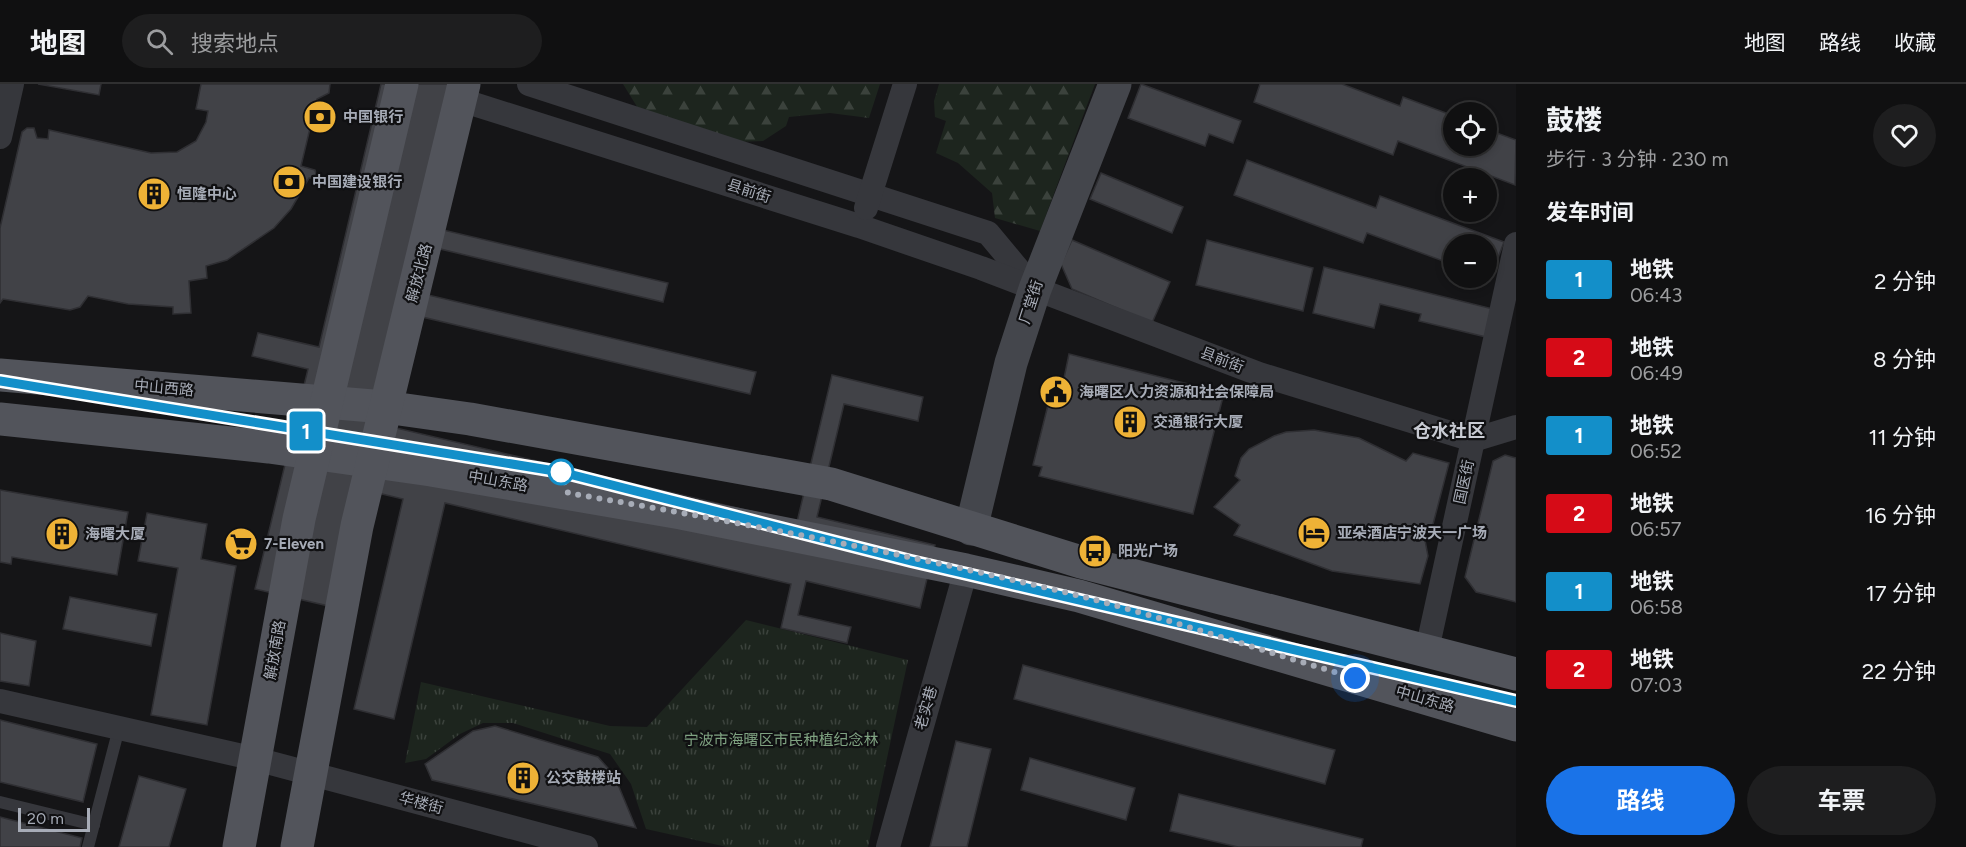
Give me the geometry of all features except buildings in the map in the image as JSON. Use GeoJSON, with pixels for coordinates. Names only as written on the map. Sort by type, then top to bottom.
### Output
{"type":"FeatureCollection","features":[{"type":"Feature","properties":{"kind":"main road"},"geometry":{"type":"LineString","coordinates":[[0,419],[315,453],[402,84]]}},
{"type":"Feature","properties":{"kind":"main road","name":"解放北路"},"geometry":{"type":"LineString","coordinates":[[371,461],[463,92]]}},
{"type":"Feature","properties":{"kind":"main road","name":"中山西路"},"geometry":{"type":"LineString","coordinates":[[0,375],[328,401]]}},
{"type":"Feature","properties":{"kind":"main road"},"geometry":{"type":"LineString","coordinates":[[328,401],[462,417],[831,484],[971,529],[1169,586],[1516,674]]}},
{"type":"Feature","properties":{"kind":"main road","name":"中山东路"},"geometry":{"type":"LineString","coordinates":[[315,453],[681,513],[966,570],[1079,596],[1516,725]]}},
{"type":"Feature","properties":{"kind":"main road","name":"解放南路"},"geometry":{"type":"LineString","coordinates":[[239,847],[299,519],[315,453]]}},
{"type":"Feature","properties":{"kind":"main road"},"geometry":{"type":"LineString","coordinates":[[297,847],[371,461]]}},
{"type":"Feature","properties":{"kind":"street"},"geometry":{"type":"LineString","coordinates":[[0,137],[12,84]]}},
{"type":"Feature","properties":{"kind":"street","name":"县前街"},"geometry":{"type":"LineString","coordinates":[[530,84],[988,233],[1035,289]]}},
{"type":"Feature","properties":{"kind":"street"},"geometry":{"type":"LineString","coordinates":[[859,226],[871,195],[905,84]]}},
{"type":"Feature","properties":{"kind":"street","name":"厂堂街"},"geometry":{"type":"LineString","coordinates":[[971,529],[1011,363],[1035,289],[1115,84]]}},
{"type":"Feature","properties":{"kind":"street","name":"县前街"},"geometry":{"type":"LineString","coordinates":[[463,92],[859,226],[1035,289],[1259,374],[1473,440]]}},
{"type":"Feature","properties":{"kind":"street","name":"国医街"},"geometry":{"type":"LineString","coordinates":[[1427,650],[1516,244]]}},
{"type":"Feature","properties":{"kind":"street"},"geometry":{"type":"LineString","coordinates":[[1473,440],[1516,427]]}},
{"type":"Feature","properties":{"kind":"street","name":"老实巷"},"geometry":{"type":"LineString","coordinates":[[888,847],[966,570]]}},
{"type":"Feature","properties":{"kind":"street","name":"华楼街"},"geometry":{"type":"LineString","coordinates":[[0,702],[256,759],[586,847]]}},
{"type":"Feature","properties":{"kind":"lane"},"geometry":{"type":"LineString","coordinates":[[88,847],[119,728]]}},
{"type":"Feature","properties":{"kind":"lane"},"geometry":{"type":"LineString","coordinates":[[0,802],[94,825]]}},
{"type":"Feature","properties":{"kind":"green space"},"geometry":{"type":"Polygon","coordinates":[[[623,84],[880,84],[869,118],[830,113],[789,117],[786,126],[763,141],[737,142],[644,118],[623,84]]]}},
{"type":"Feature","properties":{"kind":"green space"},"geometry":{"type":"Polygon","coordinates":[[[939,84],[1095,84],[1040,231],[995,218],[992,193],[958,163],[936,153],[946,121],[935,117],[934,101],[939,84]]]}},
{"type":"Feature","properties":{"kind":"green space","name":"宁波市海曙区市民种植纪念林"},"geometry":{"type":"Polygon","coordinates":[[[746,620],[908,660],[868,847],[727,847],[646,829],[631,784],[610,754],[513,723],[483,723],[460,734],[426,759],[405,763],[421,682],[610,726],[647,727],[746,620]]]}},
{"type":"Feature","properties":{"kind":"metro line","name":"1"},"geometry":{"type":"LineString","coordinates":[[0,381],[561,472],[911,561],[1516,701]]}},
{"type":"Feature","properties":{"kind":"place","name":"中国银行"},"geometry":{"type":"Point","coordinates":[320,117]}},
{"type":"Feature","properties":{"kind":"place","name":"中国建设银行"},"geometry":{"type":"Point","coordinates":[289,182]}},
{"type":"Feature","properties":{"kind":"place","name":"恒隆中心"},"geometry":{"type":"Point","coordinates":[154,194]}},
{"type":"Feature","properties":{"kind":"place","name":"海曙区人力资源和社会保障局"},"geometry":{"type":"Point","coordinates":[1056,392]}},
{"type":"Feature","properties":{"kind":"place","name":"交通银行大厦"},"geometry":{"type":"Point","coordinates":[1130,422]}},
{"type":"Feature","properties":{"kind":"place","name":"亚朵酒店宁波天一广场"},"geometry":{"type":"Point","coordinates":[1314,533]}},
{"type":"Feature","properties":{"kind":"place","name":"海曙大厦"},"geometry":{"type":"Point","coordinates":[62,534]}},
{"type":"Feature","properties":{"kind":"place","name":"7-Eleven"},"geometry":{"type":"Point","coordinates":[241,544]}},
{"type":"Feature","properties":{"kind":"place","name":"阳光广场"},"geometry":{"type":"Point","coordinates":[1095,551]}},
{"type":"Feature","properties":{"kind":"place","name":"公交鼓楼站"},"geometry":{"type":"Point","coordinates":[523,778]}},
{"type":"Feature","properties":{"kind":"district","name":"仓水社区"},"geometry":{"type":"Point","coordinates":[1449,431]}},
{"type":"Feature","properties":{"kind":"route"},"geometry":{"type":"LineString","coordinates":[[561,472],[568,493],[681,513],[966,570],[1079,596],[1355,678]]}}]}
